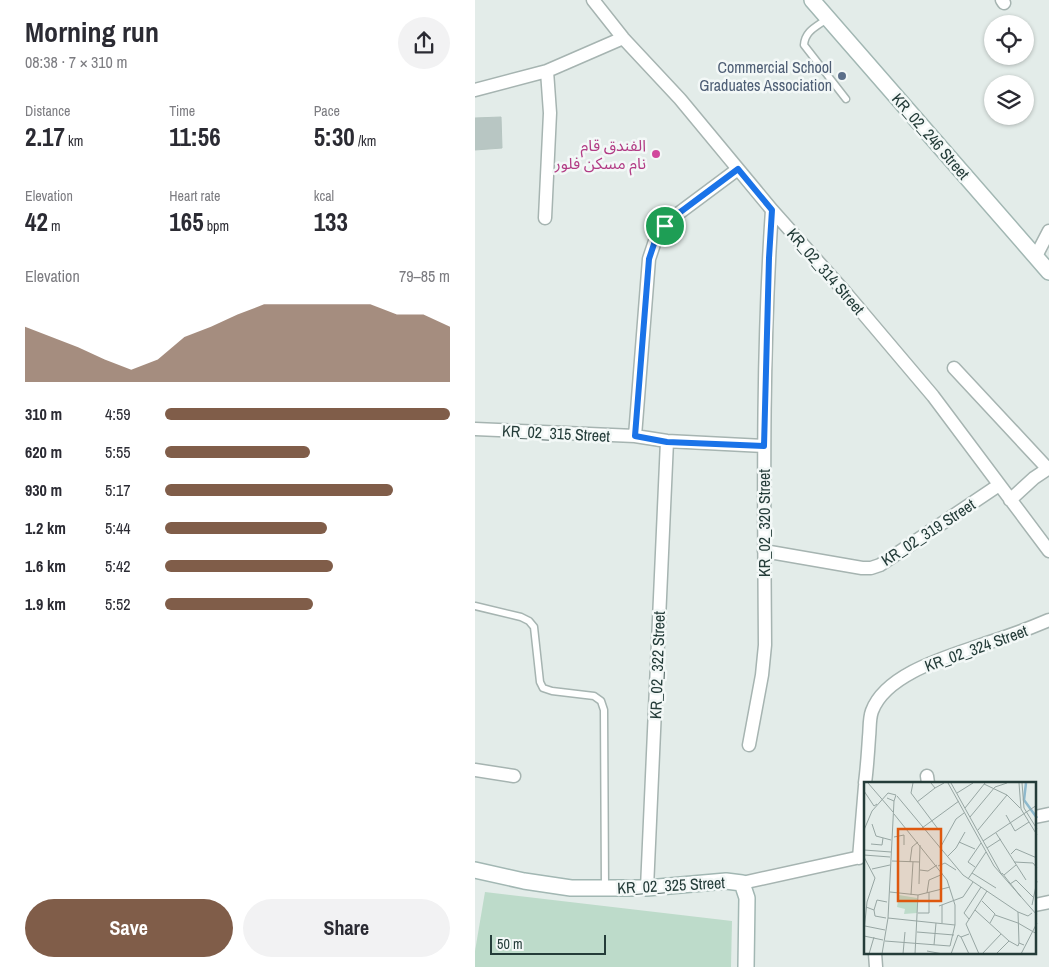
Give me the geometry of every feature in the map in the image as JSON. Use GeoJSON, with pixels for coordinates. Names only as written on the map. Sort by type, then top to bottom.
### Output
{"type":"FeatureCollection","features":[{"type":"Feature","properties":{"kind":"street","name":"KR_02_314 Street"},"geometry":{"type":"LineString","coordinates":[[593,0],[623,38],[680,99],[772,210],[845,292],[933,396],[1049,551]]}},
{"type":"Feature","properties":{"kind":"street","name":"KR_02_246 Street"},"geometry":{"type":"LineString","coordinates":[[812,0],[1049,272]]}},
{"type":"Feature","properties":{"kind":"street"},"geometry":{"type":"LineString","coordinates":[[475,90],[547,70],[623,38]]}},
{"type":"Feature","properties":{"kind":"street"},"geometry":{"type":"LineString","coordinates":[[545,218],[549,113],[547,70]]}},
{"type":"Feature","properties":{"kind":"street"},"geometry":{"type":"LineString","coordinates":[[635,436],[649,259],[655,241],[665,226],[679,213],[738,169]]}},
{"type":"Feature","properties":{"kind":"street","name":"KR_02_320 Street"},"geometry":{"type":"LineString","coordinates":[[749,745],[762,676],[765,645],[764,446],[772,210]]}},
{"type":"Feature","properties":{"kind":"street"},"geometry":{"type":"LineString","coordinates":[[1036,256],[1049,231]]}},
{"type":"Feature","properties":{"kind":"street"},"geometry":{"type":"LineString","coordinates":[[955,368],[1048,469],[1033,478],[1010,500]]}},
{"type":"Feature","properties":{"kind":"street","name":"KR_02_315 Street"},"geometry":{"type":"LineString","coordinates":[[475,429],[635,436],[667,442],[764,446]]}},
{"type":"Feature","properties":{"kind":"street","name":"KR_02_322 Street"},"geometry":{"type":"LineString","coordinates":[[647,888],[667,442]]}},
{"type":"Feature","properties":{"kind":"street","name":"KR_02_319 Street"},"geometry":{"type":"LineString","coordinates":[[764,551],[871,568],[880,565],[999,485]]}},
{"type":"Feature","properties":{"kind":"street","name":"KR_02_324 Street"},"geometry":{"type":"LineString","coordinates":[[865,782],[872,711],[887,689],[918,669],[943,658],[1049,620]]}},
{"type":"Feature","properties":{"kind":"street"},"geometry":{"type":"LineString","coordinates":[[475,770],[514,776]]}},
{"type":"Feature","properties":{"kind":"street","name":"KR_02_324 Street"},"geometry":{"type":"LineString","coordinates":[[862,857],[864,808]]}},
{"type":"Feature","properties":{"kind":"street","name":"KR_02_325 Street"},"geometry":{"type":"LineString","coordinates":[[475,870],[524,881],[571,888],[647,888],[726,881],[742,883],[862,857]]}},
{"type":"Feature","properties":{"kind":"street"},"geometry":{"type":"LineString","coordinates":[[742,883],[747,898],[746,967]]}},
{"type":"Feature","properties":{"kind":"street"},"geometry":{"type":"LineString","coordinates":[[875,954],[876,967]]}},
{"type":"Feature","properties":{"kind":"lane"},"geometry":{"type":"LineString","coordinates":[[828,18],[807,33],[804,45],[846,99]]}},
{"type":"Feature","properties":{"kind":"lane"},"geometry":{"type":"LineString","coordinates":[[475,606],[521,617],[529,621],[534,627],[540,682],[543,688],[552,691],[594,696],[601,702],[604,710],[605,889]]}},
{"type":"Feature","properties":{"kind":"green space"},"geometry":{"type":"Polygon","coordinates":[[[485,892],[732,921],[731,967],[475,967],[475,951],[485,892]]]}},
{"type":"Feature","properties":{"kind":"building"},"geometry":{"type":"Polygon","coordinates":[[[501,117],[502,148],[475,150],[475,118],[501,117]]]}},
{"type":"Feature","properties":{"kind":"place","name":"Commercial School Graduates Association"},"geometry":{"type":"Point","coordinates":[842,76]}},
{"type":"Feature","properties":{"kind":"place","name":"الفندق قام نام مسكن فلور"},"geometry":{"type":"Point","coordinates":[656,154]}},
{"type":"Feature","properties":{"kind":"route"},"geometry":{"type":"LineString","coordinates":[[738,169],[772,210],[764,446],[667,442],[635,436],[649,259],[655,241],[665,226],[679,213],[738,169]]}}]}
